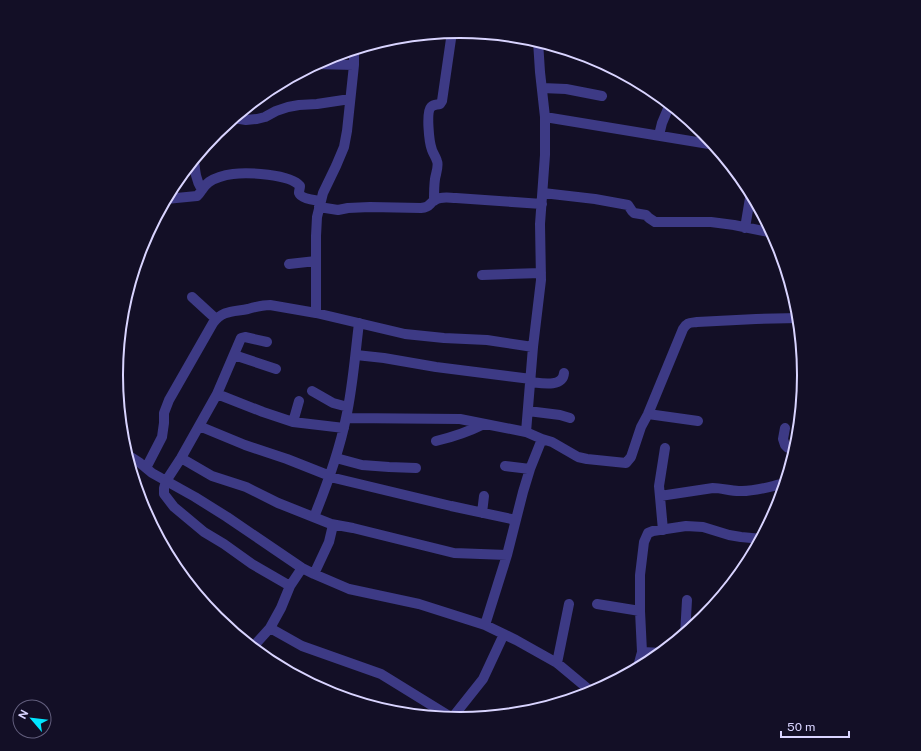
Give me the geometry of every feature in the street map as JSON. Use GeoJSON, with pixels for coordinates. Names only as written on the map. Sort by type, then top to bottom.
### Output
{"type":"FeatureCollection","features":[{"type":"Feature","properties":{"kind":"street"},"geometry":{"type":"LineString","coordinates":[[434,201],[437,160],[430,145],[428,113],[432,106],[440,104],[442,101],[451,38]]}},
{"type":"Feature","properties":{"kind":"street"},"geometry":{"type":"LineString","coordinates":[[526,432],[533,347],[539,303],[541,273],[540,238],[545,155],[545,117],[538,47]]}},
{"type":"Feature","properties":{"kind":"street"},"geometry":{"type":"LineString","coordinates":[[316,313],[316,226],[323,193],[344,147],[347,131],[354,55]]}},
{"type":"Feature","properties":{"kind":"street"},"geometry":{"type":"LineString","coordinates":[[330,64],[354,65]]}},
{"type":"Feature","properties":{"kind":"street"},"geometry":{"type":"LineString","coordinates":[[542,88],[566,89],[602,96]]}},
{"type":"Feature","properties":{"kind":"street"},"geometry":{"type":"LineString","coordinates":[[241,119],[257,119],[265,117],[288,107],[350,99]]}},
{"type":"Feature","properties":{"kind":"street"},"geometry":{"type":"LineString","coordinates":[[659,135],[668,109]]}},
{"type":"Feature","properties":{"kind":"street"},"geometry":{"type":"LineString","coordinates":[[545,117],[705,143]]}},
{"type":"Feature","properties":{"kind":"street"},"geometry":{"type":"LineString","coordinates":[[195,168],[199,186],[202,190]]}},
{"type":"Feature","properties":{"kind":"street"},"geometry":{"type":"LineString","coordinates":[[174,197],[197,196],[209,182],[226,175],[260,174],[278,176],[296,182],[300,186],[299,192],[301,195],[320,204],[338,210],[380,206],[421,208],[430,206],[434,201],[442,198],[542,204]]}},
{"type":"Feature","properties":{"kind":"street"},"geometry":{"type":"LineString","coordinates":[[543,194],[628,204],[634,213],[646,215],[655,222],[711,222],[766,232]]}},
{"type":"Feature","properties":{"kind":"street"},"geometry":{"type":"LineString","coordinates":[[745,228],[749,201]]}},
{"type":"Feature","properties":{"kind":"street"},"geometry":{"type":"LineString","coordinates":[[289,264],[316,262]]}},
{"type":"Feature","properties":{"kind":"street"},"geometry":{"type":"LineString","coordinates":[[482,275],[541,273]]}},
{"type":"Feature","properties":{"kind":"street"},"geometry":{"type":"LineString","coordinates":[[192,297],[216,319]]}},
{"type":"Feature","properties":{"kind":"street"},"geometry":{"type":"LineString","coordinates":[[146,468],[162,437],[164,413],[169,400],[216,319],[229,312],[270,305],[316,313],[405,334],[488,340],[533,347]]}},
{"type":"Feature","properties":{"kind":"street"},"geometry":{"type":"LineString","coordinates":[[346,418],[467,419],[484,424],[526,432],[552,442],[578,457],[626,463],[631,457],[641,427],[648,414],[686,324],[697,322],[793,318]]}},
{"type":"Feature","properties":{"kind":"street"},"geometry":{"type":"LineString","coordinates":[[314,517],[330,476],[344,428],[356,355],[358,323]]}},
{"type":"Feature","properties":{"kind":"street"},"geometry":{"type":"LineString","coordinates":[[268,342],[242,337],[217,394],[181,458],[166,481],[163,491],[165,497],[204,532],[252,564],[290,586]]}},
{"type":"Feature","properties":{"kind":"street"},"geometry":{"type":"LineString","coordinates":[[234,354],[276,369]]}},
{"type":"Feature","properties":{"kind":"street"},"geometry":{"type":"LineString","coordinates":[[356,355],[554,384],[562,379],[564,373]]}},
{"type":"Feature","properties":{"kind":"street"},"geometry":{"type":"LineString","coordinates":[[312,391],[333,404],[348,407]]}},
{"type":"Feature","properties":{"kind":"street"},"geometry":{"type":"LineString","coordinates":[[217,394],[293,422],[344,428]]}},
{"type":"Feature","properties":{"kind":"street"},"geometry":{"type":"LineString","coordinates":[[293,422],[299,401]]}},
{"type":"Feature","properties":{"kind":"street"},"geometry":{"type":"LineString","coordinates":[[528,411],[560,415],[570,418]]}},
{"type":"Feature","properties":{"kind":"street"},"geometry":{"type":"LineString","coordinates":[[648,414],[698,421]]}},
{"type":"Feature","properties":{"kind":"street"},"geometry":{"type":"LineString","coordinates":[[436,441],[464,433],[484,424]]}},
{"type":"Feature","properties":{"kind":"street"},"geometry":{"type":"LineString","coordinates":[[199,426],[245,446],[287,459],[330,476],[516,520]]}},
{"type":"Feature","properties":{"kind":"street"},"geometry":{"type":"LineString","coordinates":[[785,428],[783,439],[785,445],[788,448],[790,448]]}},
{"type":"Feature","properties":{"kind":"street"},"geometry":{"type":"LineString","coordinates":[[484,625],[507,555],[530,469],[542,439]]}},
{"type":"Feature","properties":{"kind":"street"},"geometry":{"type":"LineString","coordinates":[[663,530],[659,486],[665,448]]}},
{"type":"Feature","properties":{"kind":"street"},"geometry":{"type":"LineString","coordinates":[[181,458],[212,476],[246,487],[278,503],[333,525],[353,528],[454,552],[507,555]]}},
{"type":"Feature","properties":{"kind":"street"},"geometry":{"type":"LineString","coordinates":[[336,458],[362,465],[416,468]]}},
{"type":"Feature","properties":{"kind":"street"},"geometry":{"type":"LineString","coordinates":[[134,460],[152,473],[227,517],[302,568],[349,588],[419,604],[484,625],[516,640],[557,663],[587,688]]}},
{"type":"Feature","properties":{"kind":"street"},"geometry":{"type":"LineString","coordinates":[[505,466],[530,469]]}},
{"type":"Feature","properties":{"kind":"street"},"geometry":{"type":"LineString","coordinates":[[660,496],[714,488],[735,491],[750,491],[780,483]]}},
{"type":"Feature","properties":{"kind":"street"},"geometry":{"type":"LineString","coordinates":[[482,513],[484,496]]}},
{"type":"Feature","properties":{"kind":"street"},"geometry":{"type":"LineString","coordinates":[[314,574],[328,542],[333,525]]}},
{"type":"Feature","properties":{"kind":"street"},"geometry":{"type":"LineString","coordinates":[[639,661],[642,652],[640,575],[644,542],[648,533],[686,526],[699,526],[741,537],[756,538]]}},
{"type":"Feature","properties":{"kind":"street"},"geometry":{"type":"LineString","coordinates":[[256,644],[270,628],[281,608],[290,586],[302,568]]}},
{"type":"Feature","properties":{"kind":"street"},"geometry":{"type":"LineString","coordinates":[[685,627],[687,600]]}},
{"type":"Feature","properties":{"kind":"street"},"geometry":{"type":"LineString","coordinates":[[557,663],[569,604]]}},
{"type":"Feature","properties":{"kind":"street"},"geometry":{"type":"LineString","coordinates":[[597,604],[640,611]]}},
{"type":"Feature","properties":{"kind":"street"},"geometry":{"type":"LineString","coordinates":[[270,628],[302,646],[382,674],[442,712]]}},
{"type":"Feature","properties":{"kind":"street"},"geometry":{"type":"LineString","coordinates":[[458,713],[483,679],[504,634]]}},
{"type":"Feature","properties":{"kind":"street"},"geometry":{"type":"LineString","coordinates":[[642,652],[653,653]]}}]}
